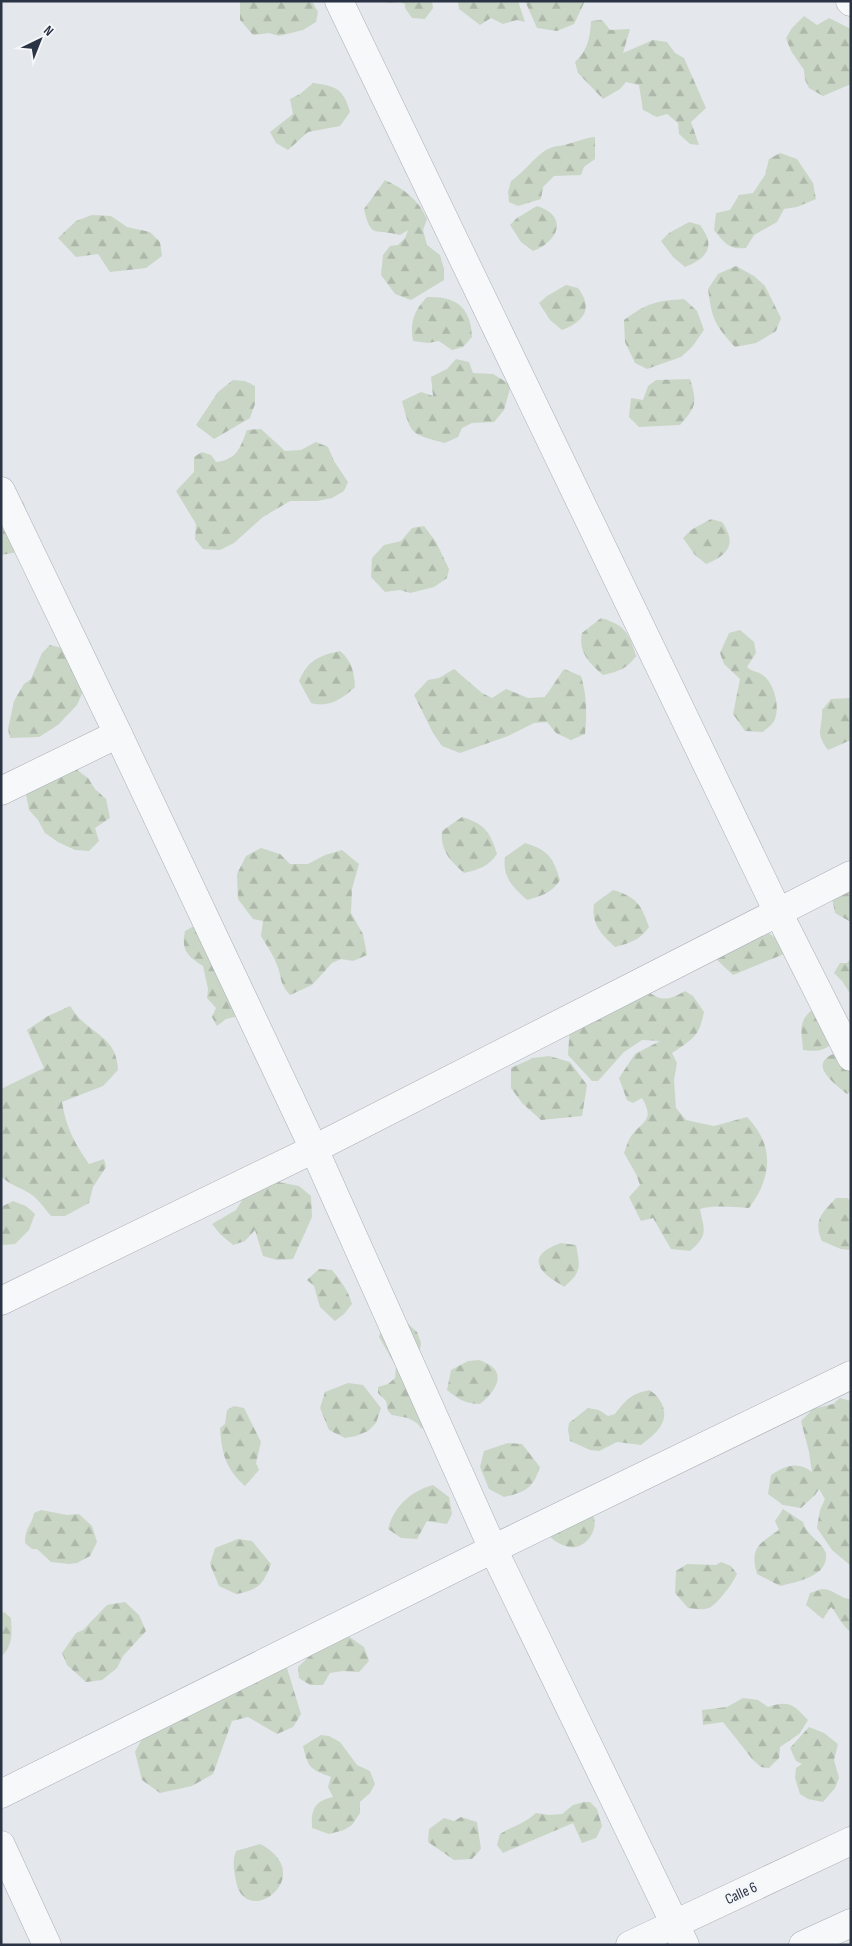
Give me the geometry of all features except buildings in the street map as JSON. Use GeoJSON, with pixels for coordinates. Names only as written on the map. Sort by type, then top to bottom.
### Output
{"type":"FeatureCollection","features":[{"type":"Feature","properties":{"kind":"street"},"geometry":{"type":"LineString","coordinates":[[339,1],[778,912],[851,1056]]}},
{"type":"Feature","properties":{"kind":"street"},"geometry":{"type":"LineString","coordinates":[[1,491],[314,1149],[493,1549],[680,1934]]}},
{"type":"Feature","properties":{"kind":"street"},"geometry":{"type":"LineString","coordinates":[[1,791],[118,734]]}},
{"type":"Feature","properties":{"kind":"street"},"geometry":{"type":"LineString","coordinates":[[1,1301],[314,1149],[851,875]]}},
{"type":"Feature","properties":{"kind":"street"},"geometry":{"type":"LineString","coordinates":[[1,1794],[493,1549],[851,1375]]}},
{"type":"Feature","properties":{"kind":"street","name":"Calle 6"},"geometry":{"type":"LineString","coordinates":[[630,1945],[680,1934],[851,1841]]}},
{"type":"Feature","properties":{"kind":"street"},"geometry":{"type":"LineString","coordinates":[[1,1845],[47,1945]]}},
{"type":"Feature","properties":{"kind":"street"},"geometry":{"type":"LineString","coordinates":[[802,1945],[851,1922]]}},
{"type":"Feature","properties":{"kind":"green space"},"geometry":{"type":"Polygon","coordinates":[[[240,1],[312,1],[318,12],[316,22],[303,30],[279,36],[269,33],[253,35],[240,20],[240,1]]]}},
{"type":"Feature","properties":{"kind":"green space"},"geometry":{"type":"Polygon","coordinates":[[[386,1],[432,1],[433,8],[425,19],[412,18],[405,8],[405,4],[400,2],[387,3],[386,1]]]}},
{"type":"Feature","properties":{"kind":"green space"},"geometry":{"type":"Polygon","coordinates":[[[458,1],[518,1],[525,22],[517,20],[503,24],[491,18],[480,25],[459,9],[458,1]]]}},
{"type":"Feature","properties":{"kind":"green space"},"geometry":{"type":"Polygon","coordinates":[[[525,1],[585,1],[574,24],[557,31],[537,28],[525,1]]]}},
{"type":"Feature","properties":{"kind":"green space"},"geometry":{"type":"Polygon","coordinates":[[[804,16],[817,25],[829,18],[851,29],[851,84],[823,96],[809,88],[805,80],[804,70],[791,51],[786,38],[792,28],[804,16]]]}},
{"type":"Feature","properties":{"kind":"green space"},"geometry":{"type":"Polygon","coordinates":[[[602,20],[610,30],[630,29],[623,53],[653,40],[667,42],[675,53],[684,58],[706,108],[691,122],[699,145],[690,144],[679,134],[678,123],[667,114],[657,117],[643,110],[639,85],[626,82],[620,89],[603,99],[578,73],[575,62],[583,53],[588,43],[591,21],[602,20]]]}},
{"type":"Feature","properties":{"kind":"green space"},"geometry":{"type":"Polygon","coordinates":[[[313,83],[333,87],[338,90],[345,98],[350,112],[340,126],[308,132],[288,150],[276,143],[270,132],[293,114],[290,99],[300,94],[313,83]]]}},
{"type":"Feature","properties":{"kind":"green space"},"geometry":{"type":"Polygon","coordinates":[[[595,137],[595,159],[584,167],[581,175],[554,176],[543,187],[541,199],[518,206],[509,202],[508,192],[511,181],[543,152],[553,147],[595,137]]]}},
{"type":"Feature","properties":{"kind":"green space"},"geometry":{"type":"Polygon","coordinates":[[[780,153],[797,159],[813,183],[816,199],[797,207],[784,209],[777,222],[754,235],[746,248],[735,248],[727,245],[714,230],[716,213],[730,210],[739,195],[753,193],[765,175],[769,159],[780,153]]]}},
{"type":"Feature","properties":{"kind":"green space"},"geometry":{"type":"Polygon","coordinates":[[[385,180],[415,200],[423,212],[427,219],[423,230],[427,245],[440,255],[444,269],[444,280],[411,300],[395,294],[381,275],[383,255],[390,246],[398,245],[405,238],[408,230],[400,235],[375,231],[369,225],[364,209],[385,180]]]}},
{"type":"Feature","properties":{"kind":"green space"},"geometry":{"type":"Polygon","coordinates":[[[537,206],[547,210],[553,216],[556,222],[556,229],[549,242],[533,251],[521,242],[510,225],[517,218],[537,206]]]}},
{"type":"Feature","properties":{"kind":"green space"},"geometry":{"type":"Polygon","coordinates":[[[92,215],[111,216],[127,227],[150,232],[160,242],[162,256],[146,268],[110,272],[98,254],[76,257],[58,238],[76,221],[92,215]]]}},
{"type":"Feature","properties":{"kind":"green space"},"geometry":{"type":"Polygon","coordinates":[[[689,222],[700,225],[708,239],[708,245],[704,255],[699,260],[685,267],[673,257],[661,241],[669,233],[689,222]]]}},
{"type":"Feature","properties":{"kind":"green space"},"geometry":{"type":"Polygon","coordinates":[[[736,266],[754,276],[765,286],[781,318],[776,331],[756,343],[735,347],[715,321],[708,289],[718,274],[736,266]]]}},
{"type":"Feature","properties":{"kind":"green space"},"geometry":{"type":"Polygon","coordinates":[[[566,285],[578,288],[583,295],[586,308],[581,318],[562,330],[550,320],[539,303],[566,285]]]}},
{"type":"Feature","properties":{"kind":"green space"},"geometry":{"type":"Polygon","coordinates":[[[427,297],[447,299],[465,311],[469,318],[472,337],[463,347],[452,350],[439,341],[428,343],[413,341],[412,328],[414,317],[427,297]]]}},
{"type":"Feature","properties":{"kind":"green space"},"geometry":{"type":"Polygon","coordinates":[[[684,299],[697,311],[704,330],[692,347],[681,357],[647,369],[635,363],[625,342],[624,320],[652,304],[684,299]]]}},
{"type":"Feature","properties":{"kind":"green space"},"geometry":{"type":"Polygon","coordinates":[[[456,359],[469,362],[473,373],[493,374],[511,385],[504,410],[494,422],[472,423],[462,428],[458,437],[445,443],[425,438],[414,432],[408,421],[402,401],[421,392],[433,396],[431,377],[447,369],[456,359]]]}},
{"type":"Feature","properties":{"kind":"green space"},"geometry":{"type":"Polygon","coordinates":[[[690,379],[694,394],[694,404],[690,413],[680,425],[639,427],[629,417],[631,398],[643,400],[648,386],[656,380],[690,379]]]}},
{"type":"Feature","properties":{"kind":"green space"},"geometry":{"type":"Polygon","coordinates":[[[233,380],[245,381],[255,386],[255,404],[250,418],[214,439],[196,425],[218,392],[233,380]]]}},
{"type":"Feature","properties":{"kind":"green space"},"geometry":{"type":"Polygon","coordinates":[[[261,429],[285,451],[301,450],[316,442],[328,447],[334,461],[348,482],[344,491],[332,498],[317,501],[290,501],[263,517],[234,543],[220,550],[203,549],[195,539],[196,524],[176,491],[194,472],[194,457],[202,452],[211,455],[216,462],[229,459],[240,448],[247,430],[261,429]]]}},
{"type":"Feature","properties":{"kind":"green space"},"geometry":{"type":"Polygon","coordinates":[[[9,489],[24,503],[28,520],[18,552],[1,555],[1,490],[9,489]]]}},
{"type":"Feature","properties":{"kind":"green space"},"geometry":{"type":"Polygon","coordinates":[[[711,519],[722,522],[727,529],[730,542],[720,557],[706,564],[695,555],[683,538],[691,530],[711,519]]]}},
{"type":"Feature","properties":{"kind":"green space"},"geometry":{"type":"Polygon","coordinates":[[[424,526],[436,542],[449,569],[447,578],[434,587],[410,593],[400,590],[385,592],[371,577],[372,558],[384,545],[401,541],[412,528],[424,526]]]}},
{"type":"Feature","properties":{"kind":"green space"},"geometry":{"type":"Polygon","coordinates":[[[601,618],[616,624],[625,631],[636,656],[630,664],[622,669],[603,675],[586,657],[581,640],[582,633],[601,618]]]}},
{"type":"Feature","properties":{"kind":"green space"},"geometry":{"type":"Polygon","coordinates":[[[740,630],[754,642],[756,653],[747,667],[766,677],[775,695],[776,716],[763,732],[745,731],[733,714],[740,679],[724,664],[720,653],[729,633],[740,630]]]}},
{"type":"Feature","properties":{"kind":"green space"},"geometry":{"type":"Polygon","coordinates":[[[50,645],[66,649],[84,689],[77,705],[58,725],[39,737],[10,738],[8,729],[14,701],[24,684],[31,679],[42,653],[50,645]]]}},
{"type":"Feature","properties":{"kind":"green space"},"geometry":{"type":"Polygon","coordinates":[[[340,651],[352,667],[355,687],[335,701],[324,704],[311,703],[299,681],[302,674],[315,660],[340,651]]]}},
{"type":"Feature","properties":{"kind":"green space"},"geometry":{"type":"Polygon","coordinates":[[[454,669],[482,693],[492,698],[506,689],[528,698],[545,697],[564,669],[581,676],[586,705],[585,734],[571,740],[556,733],[547,722],[534,723],[508,736],[460,753],[442,746],[433,733],[414,695],[428,680],[439,678],[454,669]]]}},
{"type":"Feature","properties":{"kind":"green space"},"geometry":{"type":"Polygon","coordinates":[[[851,698],[851,740],[828,750],[820,734],[822,710],[831,699],[851,698]]]}},
{"type":"Feature","properties":{"kind":"green space"},"geometry":{"type":"Polygon","coordinates":[[[69,764],[88,778],[95,789],[106,799],[110,818],[95,828],[99,841],[89,851],[75,850],[58,842],[45,833],[38,820],[29,810],[25,789],[69,764]]]}},
{"type":"Feature","properties":{"kind":"green space"},"geometry":{"type":"Polygon","coordinates":[[[462,817],[486,830],[497,854],[483,867],[464,873],[447,855],[442,838],[442,831],[462,817]]]}},
{"type":"Feature","properties":{"kind":"green space"},"geometry":{"type":"Polygon","coordinates":[[[525,843],[544,852],[552,860],[560,880],[550,891],[527,900],[517,891],[505,870],[505,857],[525,843]]]}},
{"type":"Feature","properties":{"kind":"green space"},"geometry":{"type":"Polygon","coordinates":[[[261,848],[280,854],[290,864],[308,864],[325,855],[342,850],[359,864],[352,889],[351,913],[363,934],[367,955],[353,961],[341,959],[332,963],[312,985],[290,995],[282,983],[274,957],[261,936],[263,921],[253,919],[238,899],[237,874],[246,856],[261,848]]]}},
{"type":"Feature","properties":{"kind":"green space"},"geometry":{"type":"Polygon","coordinates":[[[851,885],[851,921],[849,921],[835,913],[832,898],[851,885]]]}},
{"type":"Feature","properties":{"kind":"green space"},"geometry":{"type":"Polygon","coordinates":[[[613,890],[628,896],[637,903],[649,927],[634,940],[615,947],[598,928],[593,911],[594,904],[613,890]]]}},
{"type":"Feature","properties":{"kind":"green space"},"geometry":{"type":"Polygon","coordinates":[[[194,926],[242,1015],[226,1019],[217,1026],[212,1017],[216,1008],[207,998],[208,989],[203,966],[189,956],[185,948],[185,931],[194,926]]]}},
{"type":"Feature","properties":{"kind":"green space"},"geometry":{"type":"Polygon","coordinates":[[[764,929],[775,938],[784,954],[733,975],[716,959],[764,929]]]}},
{"type":"Feature","properties":{"kind":"green space"},"geometry":{"type":"Polygon","coordinates":[[[851,958],[851,995],[834,973],[840,963],[847,963],[851,958]]]}},
{"type":"Feature","properties":{"kind":"green space"},"geometry":{"type":"Polygon","coordinates":[[[648,991],[657,997],[666,999],[685,991],[693,996],[704,1012],[700,1027],[694,1037],[672,1053],[677,1063],[674,1080],[676,1108],[686,1120],[714,1126],[747,1117],[756,1128],[766,1150],[766,1173],[757,1196],[749,1208],[717,1207],[700,1209],[704,1232],[703,1236],[690,1251],[671,1249],[653,1218],[641,1221],[629,1197],[640,1185],[624,1153],[630,1138],[645,1121],[648,1112],[642,1098],[633,1103],[627,1100],[619,1078],[635,1054],[660,1041],[642,1040],[624,1052],[598,1081],[592,1081],[568,1055],[571,1010],[648,991]]]}},
{"type":"Feature","properties":{"kind":"green space"},"geometry":{"type":"Polygon","coordinates":[[[70,1006],[80,1019],[110,1046],[117,1060],[118,1070],[103,1086],[62,1102],[69,1128],[84,1157],[89,1164],[104,1159],[106,1167],[93,1187],[89,1203],[65,1216],[51,1216],[35,1197],[1,1176],[1,1089],[44,1068],[27,1030],[48,1016],[70,1006]]]}},
{"type":"Feature","properties":{"kind":"green space"},"geometry":{"type":"Polygon","coordinates":[[[812,1010],[821,1010],[836,1040],[821,1050],[813,1051],[803,1050],[801,1033],[802,1023],[807,1014],[812,1010]]]}},
{"type":"Feature","properties":{"kind":"green space"},"geometry":{"type":"Polygon","coordinates":[[[851,1050],[851,1091],[847,1094],[827,1076],[823,1065],[825,1059],[832,1054],[851,1050]]]}},
{"type":"Feature","properties":{"kind":"green space"},"geometry":{"type":"Polygon","coordinates":[[[549,1056],[570,1062],[587,1085],[582,1116],[541,1120],[522,1103],[511,1088],[511,1068],[533,1058],[549,1056]]]}},
{"type":"Feature","properties":{"kind":"green space"},"geometry":{"type":"Polygon","coordinates":[[[278,1182],[299,1186],[311,1196],[312,1217],[293,1259],[277,1260],[263,1256],[255,1230],[245,1241],[233,1245],[212,1224],[236,1210],[244,1197],[257,1188],[278,1182]]]}},
{"type":"Feature","properties":{"kind":"green space"},"geometry":{"type":"Polygon","coordinates":[[[836,1198],[847,1198],[851,1201],[851,1250],[841,1249],[822,1241],[819,1234],[820,1217],[836,1198]]]}},
{"type":"Feature","properties":{"kind":"green space"},"geometry":{"type":"Polygon","coordinates":[[[13,1201],[26,1206],[35,1214],[29,1230],[15,1244],[1,1245],[1,1207],[13,1201]]]}},
{"type":"Feature","properties":{"kind":"green space"},"geometry":{"type":"Polygon","coordinates":[[[561,1243],[576,1245],[579,1264],[577,1273],[564,1287],[544,1273],[539,1265],[540,1256],[543,1252],[561,1243]]]}},
{"type":"Feature","properties":{"kind":"green space"},"geometry":{"type":"Polygon","coordinates":[[[319,1269],[332,1270],[344,1286],[352,1304],[335,1321],[320,1307],[314,1286],[307,1280],[319,1269]]]}},
{"type":"Feature","properties":{"kind":"green space"},"geometry":{"type":"Polygon","coordinates":[[[404,1320],[417,1332],[421,1343],[418,1363],[426,1430],[408,1418],[392,1415],[388,1411],[386,1401],[378,1393],[378,1387],[388,1384],[395,1378],[396,1366],[379,1337],[383,1326],[404,1320]]]}},
{"type":"Feature","properties":{"kind":"green space"},"geometry":{"type":"Polygon","coordinates":[[[479,1360],[494,1369],[498,1380],[492,1392],[480,1404],[462,1400],[447,1390],[451,1370],[468,1361],[479,1360]]]}},
{"type":"Feature","properties":{"kind":"green space"},"geometry":{"type":"Polygon","coordinates":[[[348,1383],[363,1385],[381,1408],[376,1423],[368,1431],[345,1438],[329,1430],[320,1408],[325,1392],[348,1383]]]}},
{"type":"Feature","properties":{"kind":"green space"},"geometry":{"type":"Polygon","coordinates":[[[649,1390],[657,1396],[662,1404],[664,1417],[660,1428],[641,1445],[617,1442],[599,1451],[590,1450],[570,1441],[569,1423],[588,1408],[599,1410],[608,1416],[615,1414],[629,1398],[649,1390]]]}},
{"type":"Feature","properties":{"kind":"green space"},"geometry":{"type":"Polygon","coordinates":[[[840,1398],[851,1401],[850,1565],[832,1550],[817,1528],[820,1510],[825,1499],[819,1489],[801,1508],[783,1505],[768,1494],[771,1475],[782,1469],[797,1465],[812,1472],[801,1421],[813,1409],[833,1404],[840,1398]]]}},
{"type":"Feature","properties":{"kind":"green space"},"geometry":{"type":"Polygon","coordinates":[[[234,1406],[244,1408],[261,1442],[256,1463],[259,1470],[245,1486],[229,1467],[222,1446],[220,1428],[225,1424],[227,1410],[234,1406]]]}},
{"type":"Feature","properties":{"kind":"green space"},"geometry":{"type":"Polygon","coordinates":[[[508,1443],[522,1444],[540,1467],[535,1480],[528,1488],[504,1497],[489,1489],[480,1467],[484,1451],[508,1443]]]}},
{"type":"Feature","properties":{"kind":"green space"},"geometry":{"type":"Polygon","coordinates":[[[433,1485],[449,1497],[452,1514],[447,1524],[427,1521],[417,1539],[401,1538],[388,1529],[394,1514],[404,1501],[417,1491],[433,1485]]]}},
{"type":"Feature","properties":{"kind":"green space"},"geometry":{"type":"Polygon","coordinates":[[[783,1509],[803,1522],[807,1531],[824,1549],[826,1561],[821,1570],[811,1577],[780,1586],[757,1574],[754,1558],[758,1547],[779,1530],[775,1521],[783,1509]]]}},
{"type":"Feature","properties":{"kind":"green space"},"geometry":{"type":"Polygon","coordinates":[[[41,1510],[67,1515],[79,1514],[92,1526],[97,1542],[90,1556],[77,1563],[51,1562],[37,1549],[32,1549],[25,1543],[26,1533],[34,1513],[41,1510]]]}},
{"type":"Feature","properties":{"kind":"green space"},"geometry":{"type":"Polygon","coordinates":[[[592,1513],[595,1525],[593,1531],[586,1542],[581,1545],[575,1547],[565,1546],[556,1542],[546,1533],[592,1513]]]}},
{"type":"Feature","properties":{"kind":"green space"},"geometry":{"type":"Polygon","coordinates":[[[238,1539],[252,1541],[271,1564],[259,1585],[250,1591],[236,1594],[219,1586],[210,1564],[215,1548],[238,1539]]]}},
{"type":"Feature","properties":{"kind":"green space"},"geometry":{"type":"Polygon","coordinates":[[[721,1562],[731,1566],[737,1574],[728,1588],[716,1603],[709,1608],[688,1608],[675,1593],[676,1571],[687,1564],[716,1565],[721,1562]]]}},
{"type":"Feature","properties":{"kind":"green space"},"geometry":{"type":"Polygon","coordinates":[[[822,1589],[851,1599],[851,1632],[831,1607],[823,1619],[806,1605],[810,1593],[822,1589]]]}},
{"type":"Feature","properties":{"kind":"green space"},"geometry":{"type":"Polygon","coordinates":[[[125,1602],[139,1615],[146,1631],[123,1656],[117,1668],[102,1680],[86,1682],[67,1665],[62,1653],[76,1633],[83,1630],[107,1605],[125,1602]]]}},
{"type":"Feature","properties":{"kind":"green space"},"geometry":{"type":"Polygon","coordinates":[[[4,1612],[11,1618],[11,1634],[8,1649],[1,1657],[1,1613],[4,1612]]]}},
{"type":"Feature","properties":{"kind":"green space"},"geometry":{"type":"Polygon","coordinates":[[[348,1636],[364,1647],[369,1661],[359,1672],[343,1671],[330,1673],[323,1685],[310,1685],[299,1678],[298,1667],[318,1648],[348,1636]]]}},
{"type":"Feature","properties":{"kind":"green space"},"geometry":{"type":"Polygon","coordinates":[[[275,1664],[287,1668],[301,1714],[293,1727],[277,1734],[248,1717],[232,1721],[213,1774],[192,1786],[160,1793],[142,1780],[135,1752],[144,1735],[275,1664]]]}},
{"type":"Feature","properties":{"kind":"green space"},"geometry":{"type":"Polygon","coordinates":[[[743,1698],[758,1700],[768,1707],[781,1704],[790,1705],[808,1720],[799,1734],[780,1747],[779,1758],[769,1768],[761,1767],[753,1760],[723,1722],[703,1725],[702,1710],[727,1707],[743,1698]]]}},
{"type":"Feature","properties":{"kind":"green space"},"geometry":{"type":"Polygon","coordinates":[[[809,1727],[824,1733],[838,1744],[834,1760],[839,1778],[835,1788],[823,1802],[808,1799],[800,1794],[795,1778],[796,1768],[802,1764],[796,1761],[790,1748],[809,1727]]]}},
{"type":"Feature","properties":{"kind":"green space"},"geometry":{"type":"Polygon","coordinates":[[[321,1735],[329,1736],[340,1742],[357,1765],[370,1771],[375,1784],[370,1793],[360,1802],[360,1813],[352,1825],[344,1830],[329,1834],[312,1828],[312,1822],[315,1807],[322,1801],[333,1797],[328,1787],[331,1777],[311,1767],[303,1746],[321,1735]]]}},
{"type":"Feature","properties":{"kind":"green space"},"geometry":{"type":"Polygon","coordinates":[[[590,1802],[597,1809],[602,1826],[596,1838],[582,1843],[573,1823],[503,1853],[497,1845],[500,1834],[536,1813],[562,1814],[573,1805],[590,1802]]]}},
{"type":"Feature","properties":{"kind":"green space"},"geometry":{"type":"Polygon","coordinates":[[[461,1817],[477,1822],[481,1849],[472,1859],[454,1860],[428,1842],[429,1829],[444,1818],[454,1821],[461,1817]]]}},
{"type":"Feature","properties":{"kind":"green space"},"geometry":{"type":"Polygon","coordinates":[[[260,1844],[277,1857],[283,1870],[281,1883],[274,1893],[263,1899],[252,1901],[242,1895],[236,1881],[234,1858],[236,1851],[260,1844]]]}}]}
